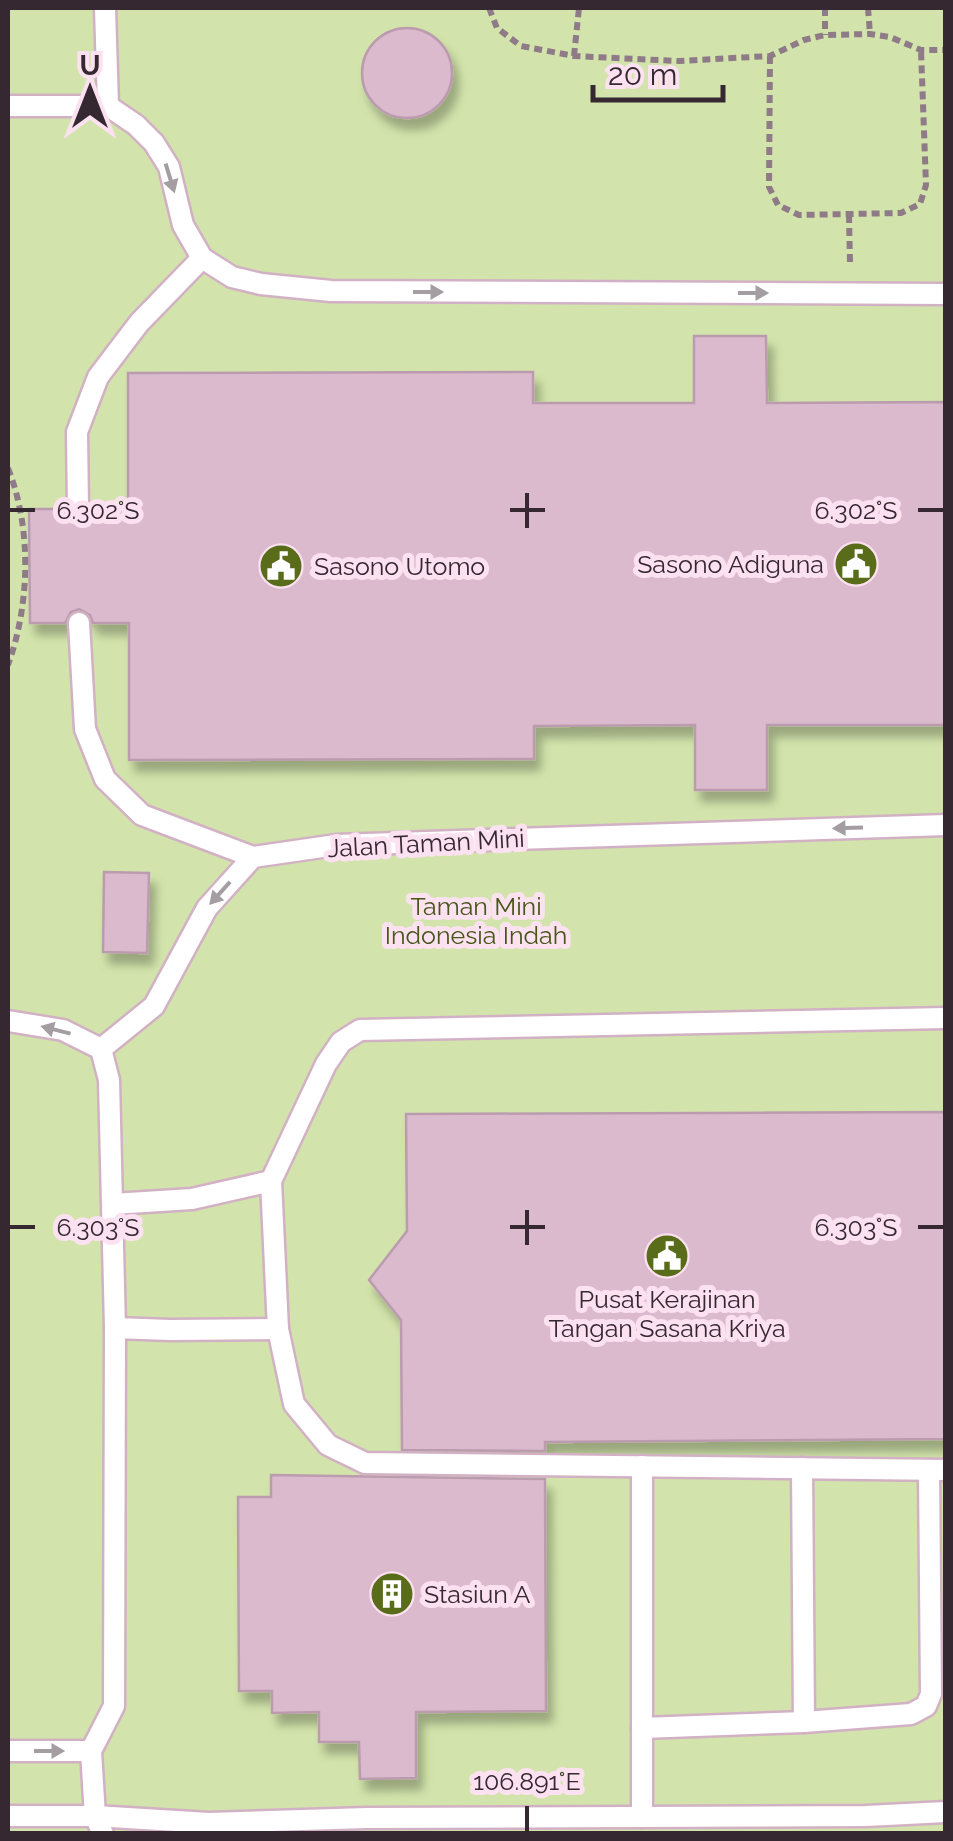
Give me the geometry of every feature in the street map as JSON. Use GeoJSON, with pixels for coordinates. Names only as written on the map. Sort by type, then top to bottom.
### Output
{"type":"FeatureCollection","features":[{"type":"Feature","properties":{"kind":"lane"},"geometry":{"type":"LineString","coordinates":[[106,8],[108,106]]}},
{"type":"Feature","properties":{"kind":"lane"},"geometry":{"type":"LineString","coordinates":[[8,106],[108,106],[136,125],[154,143],[169,168],[183,226],[202,258],[232,277],[261,284],[331,292],[946,294]]}},
{"type":"Feature","properties":{"kind":"lane"},"geometry":{"type":"LineString","coordinates":[[78,510],[77,432],[98,377],[138,323],[202,258]]}},
{"type":"Feature","properties":{"kind":"lane"},"geometry":{"type":"LineString","coordinates":[[79,624],[86,729],[105,779],[142,815],[253,857],[207,908],[154,1006],[101,1049]]}},
{"type":"Feature","properties":{"kind":"lane","name":"Jalan Taman Mini"},"geometry":{"type":"LineString","coordinates":[[253,857],[336,845],[946,825]]}},
{"type":"Feature","properties":{"kind":"lane"},"geometry":{"type":"LineString","coordinates":[[642,1728],[911,1714],[926,1706],[931,1694],[937,1470],[364,1463],[328,1445],[294,1404],[278,1329],[270,1181],[326,1064],[341,1042],[360,1030],[946,1018]]}},
{"type":"Feature","properties":{"kind":"lane"},"geometry":{"type":"LineString","coordinates":[[8,1021],[63,1030],[101,1049],[109,1080],[115,1328],[114,1706],[91,1751],[99,1825]]}},
{"type":"Feature","properties":{"kind":"lane"},"geometry":{"type":"LineString","coordinates":[[113,1204],[192,1198],[270,1181]]}},
{"type":"Feature","properties":{"kind":"lane"},"geometry":{"type":"LineString","coordinates":[[115,1328],[278,1329]]}},
{"type":"Feature","properties":{"kind":"lane"},"geometry":{"type":"LineString","coordinates":[[642,1466],[642,1818]]}},
{"type":"Feature","properties":{"kind":"lane"},"geometry":{"type":"LineString","coordinates":[[802,1468],[804,1722]]}},
{"type":"Feature","properties":{"kind":"lane"},"geometry":{"type":"LineString","coordinates":[[8,1751],[91,1751]]}},
{"type":"Feature","properties":{"kind":"lane"},"geometry":{"type":"LineString","coordinates":[[8,1816],[99,1825],[368,1818],[933,1820]]}},
{"type":"Feature","properties":{"kind":"path"},"geometry":{"type":"LineString","coordinates":[[489,8],[497,28],[521,46],[574,56],[679,60],[770,56],[825,35],[870,34],[890,37],[921,50],[946,50]]}},
{"type":"Feature","properties":{"kind":"path"},"geometry":{"type":"LineString","coordinates":[[574,56],[578,8]]}},
{"type":"Feature","properties":{"kind":"path"},"geometry":{"type":"LineString","coordinates":[[825,8],[825,35]]}},
{"type":"Feature","properties":{"kind":"path"},"geometry":{"type":"LineString","coordinates":[[868,8],[870,34]]}},
{"type":"Feature","properties":{"kind":"path"},"geometry":{"type":"LineString","coordinates":[[770,56],[768,187],[778,205],[799,216],[900,213],[920,204],[926,185],[921,50]]}},
{"type":"Feature","properties":{"kind":"path"},"geometry":{"type":"LineString","coordinates":[[849,215],[851,294]]}},
{"type":"Feature","properties":{"kind":"path"},"geometry":{"type":"LineString","coordinates":[[8,468],[16,489],[26,563],[17,638],[8,665]]}},
{"type":"Feature","properties":{"kind":"green space","name":"Taman Mini Indonesia Indah"},"geometry":{"type":"Polygon","coordinates":[[[8,8],[945,8],[945,1833],[8,1833],[8,8]]]}},
{"type":"Feature","properties":{"kind":"building"},"geometry":{"type":"Polygon","coordinates":[[[407,28],[439,41],[452,73],[439,105],[407,118],[375,105],[362,73],[375,41],[407,28]]]}},
{"type":"Feature","properties":{"kind":"building"},"geometry":{"type":"Polygon","coordinates":[[[694,336],[766,336],[767,403],[946,402],[946,725],[767,725],[767,790],[695,790],[695,725],[534,726],[534,759],[129,760],[129,623],[93,623],[90,615],[79,609],[71,612],[65,623],[30,623],[29,509],[64,509],[67,517],[77,523],[86,520],[92,509],[128,509],[128,373],[533,372],[533,403],[694,403],[694,336]]]}},
{"type":"Feature","properties":{"kind":"building"},"geometry":{"type":"Polygon","coordinates":[[[104,872],[149,873],[147,953],[103,952],[104,872]]]}},
{"type":"Feature","properties":{"kind":"building","name":"Pusat Kerajinan Tangan Sasana Kriya"},"geometry":{"type":"Polygon","coordinates":[[[946,1112],[946,1439],[545,1442],[545,1451],[402,1450],[401,1320],[369,1280],[407,1231],[406,1114],[946,1112]]]}},
{"type":"Feature","properties":{"kind":"building","name":"Stasiun A"},"geometry":{"type":"Polygon","coordinates":[[[271,1475],[545,1479],[546,1711],[416,1712],[416,1778],[360,1779],[359,1742],[319,1742],[319,1712],[272,1713],[272,1691],[239,1691],[238,1497],[271,1497],[271,1475]]]}},
{"type":"Feature","properties":{"kind":"place","name":"Sasono Adiguna"},"geometry":{"type":"Point","coordinates":[856,564]}},
{"type":"Feature","properties":{"kind":"place","name":"Sasono Utomo"},"geometry":{"type":"Point","coordinates":[281,566]}},
{"type":"Feature","properties":{"kind":"place","name":"Pusat Kerajinan Tangan Sasana Kriya"},"geometry":{"type":"Point","coordinates":[667,1256]}},
{"type":"Feature","properties":{"kind":"place","name":"Stasiun A"},"geometry":{"type":"Point","coordinates":[392,1594]}}]}
